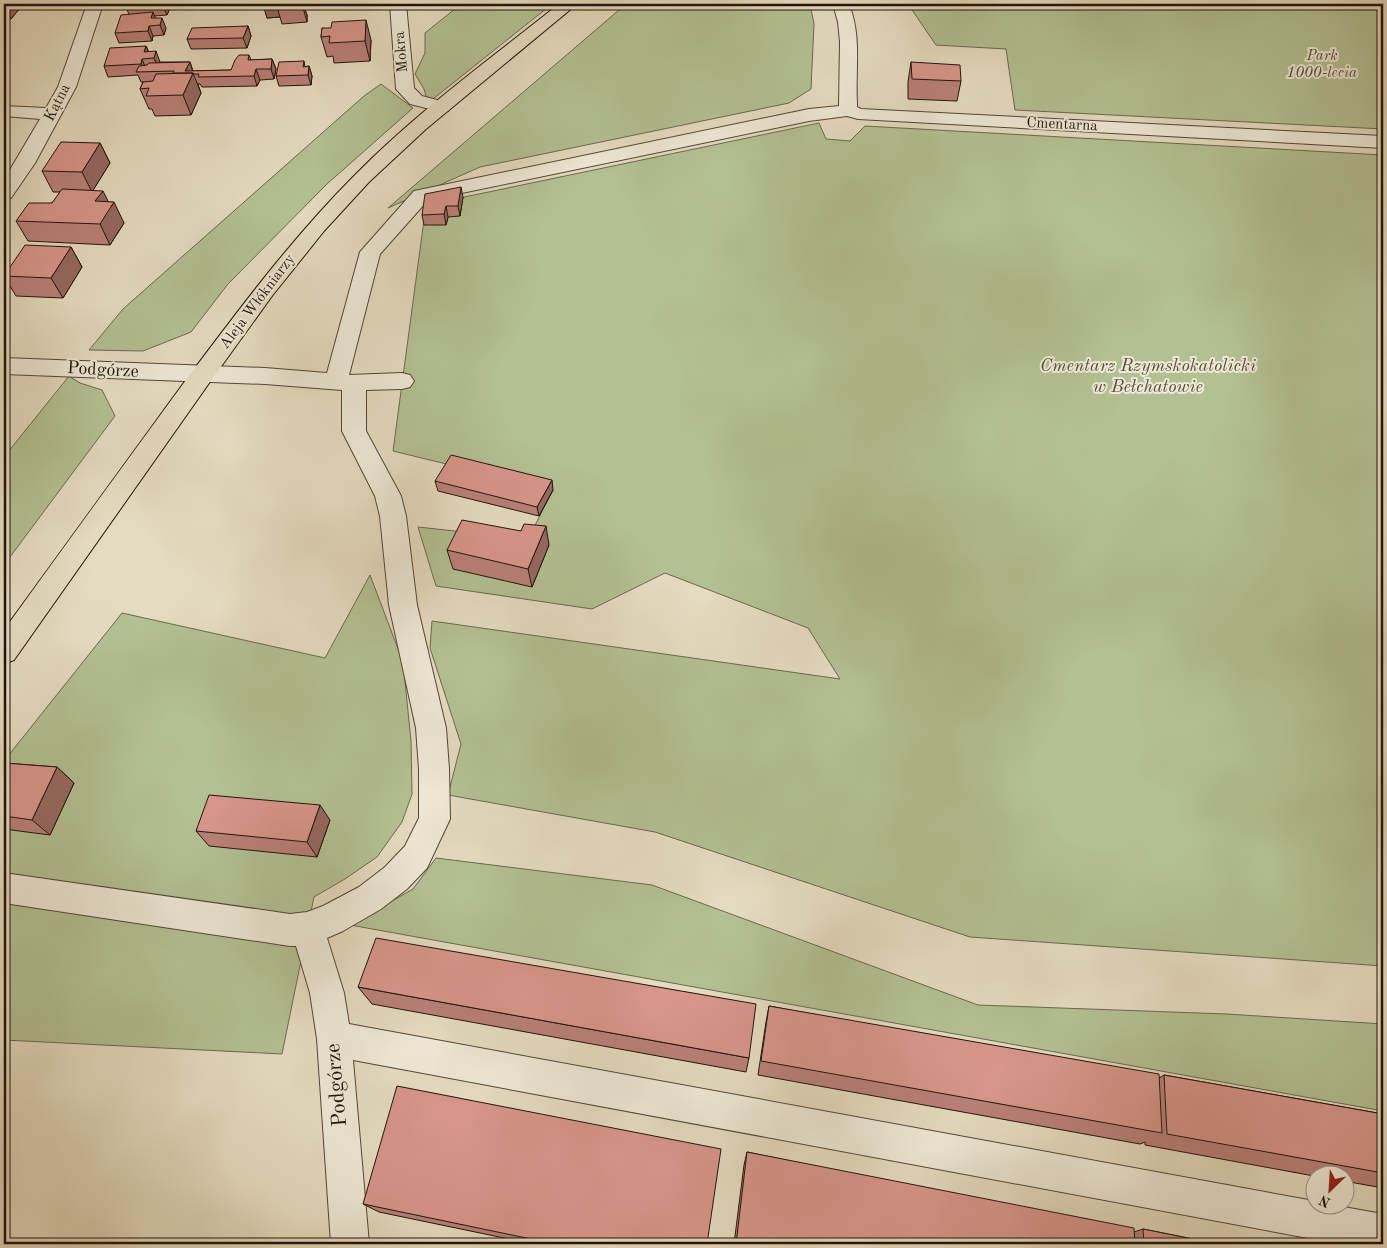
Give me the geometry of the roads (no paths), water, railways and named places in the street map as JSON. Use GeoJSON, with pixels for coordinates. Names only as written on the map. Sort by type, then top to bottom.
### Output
{"type":"FeatureCollection","features":[{"type":"Feature","properties":{"kind":"main road","name":"Aleja Włókniarzy"},"geometry":{"type":"LineString","coordinates":[[4,652],[280,270],[337,204],[392,150],[569,4]]}},
{"type":"Feature","properties":{"kind":"street","name":"Kątna"},"geometry":{"type":"LineString","coordinates":[[4,194],[25,163],[67,87],[95,4]]}},
{"type":"Feature","properties":{"kind":"street","name":"Mokra"},"geometry":{"type":"LineString","coordinates":[[398,4],[405,89],[416,100],[442,107]]}},
{"type":"Feature","properties":{"kind":"street"},"geometry":{"type":"LineString","coordinates":[[841,4],[847,18],[847,104],[849,110]]}},
{"type":"Feature","properties":{"kind":"street","name":"Cmentarna"},"geometry":{"type":"LineString","coordinates":[[4,888],[290,930],[307,928],[331,920],[370,898],[396,878],[416,857],[434,819],[434,769],[431,728],[403,605],[393,516],[388,496],[354,431],[345,382],[370,252],[421,195],[809,115],[849,110],[858,114],[1383,142]]}},
{"type":"Feature","properties":{"kind":"street"},"geometry":{"type":"LineString","coordinates":[[4,111],[53,114]]}},
{"type":"Feature","properties":{"kind":"street","name":"Podgórze"},"geometry":{"type":"LineString","coordinates":[[4,366],[265,376],[345,382]]}},
{"type":"Feature","properties":{"kind":"street"},"geometry":{"type":"LineString","coordinates":[[345,382],[402,381]]}},
{"type":"Feature","properties":{"kind":"street","name":"Podgórze"},"geometry":{"type":"LineString","coordinates":[[307,928],[327,994],[334,1039],[350,1244]]}},
{"type":"Feature","properties":{"kind":"street"},"geometry":{"type":"LineString","coordinates":[[334,1039],[1383,1233]]}},
{"type":"Feature","properties":{"kind":"park label","name":"Park 1000-lecia"},"geometry":{"type":"Point","coordinates":[1322,64]}},
{"type":"Feature","properties":{"kind":"park label","name":"Cmentarz Rzymskokatolicki w Bełchatowie"},"geometry":{"type":"Point","coordinates":[1148,376]}}]}
